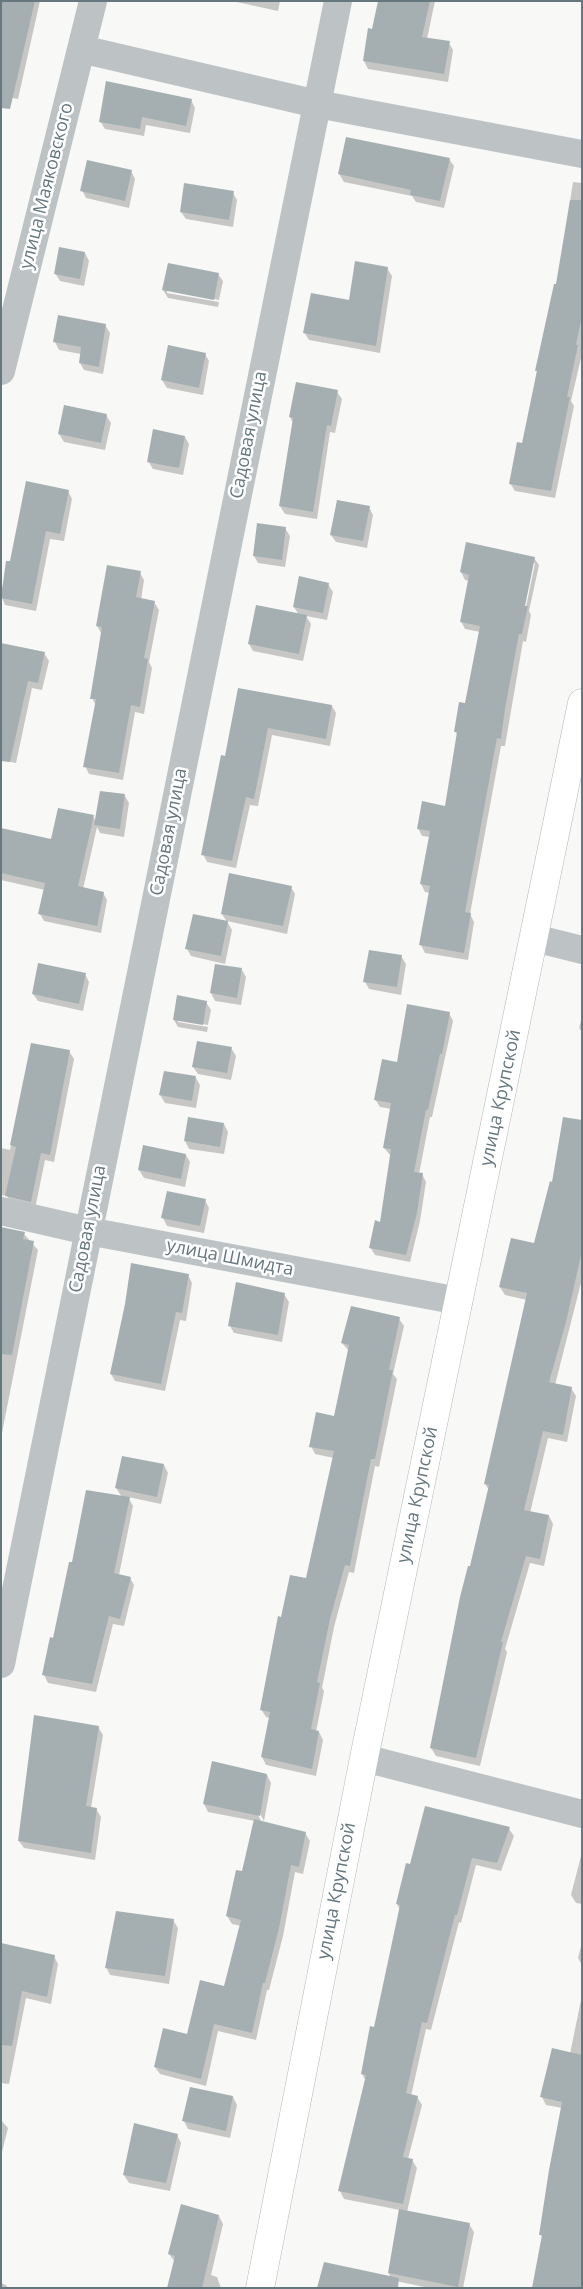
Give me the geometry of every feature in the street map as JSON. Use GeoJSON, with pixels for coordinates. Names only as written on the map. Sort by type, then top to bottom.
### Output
{"type":"FeatureCollection","features":[{"type":"Feature","properties":{"kind":"main road","name":"улица Крупской"},"geometry":{"type":"LineString","coordinates":[[260,2288],[364,1758],[582,702]]}},
{"type":"Feature","properties":{"kind":"street","name":"улица Маяковского"},"geometry":{"type":"LineString","coordinates":[[1,372],[94,1]]}},
{"type":"Feature","properties":{"kind":"street","name":"Садовая улица"},"geometry":{"type":"LineString","coordinates":[[1,1664],[338,1]]}},
{"type":"Feature","properties":{"kind":"street"},"geometry":{"type":"LineString","coordinates":[[81,49],[317,104],[582,154]]}},
{"type":"Feature","properties":{"kind":"street"},"geometry":{"type":"LineString","coordinates":[[534,938],[582,950]]}},
{"type":"Feature","properties":{"kind":"street","name":"улица Шмидта"},"geometry":{"type":"LineString","coordinates":[[1,1212],[88,1231],[459,1301]]}},
{"type":"Feature","properties":{"kind":"street"},"geometry":{"type":"LineString","coordinates":[[364,1758],[582,1814]]}},
{"type":"Feature","properties":{"kind":"building"},"geometry":{"type":"Polygon","coordinates":[[[1,1],[35,1],[10,109],[1,108],[1,1]]]}},
{"type":"Feature","properties":{"kind":"building"},"geometry":{"type":"Polygon","coordinates":[[[378,1],[430,1],[422,37],[450,41],[444,74],[363,61],[368,28],[372,29],[378,1]]]}},
{"type":"Feature","properties":{"kind":"building"},"geometry":{"type":"Polygon","coordinates":[[[106,81],[192,99],[186,126],[142,117],[140,129],[99,122],[106,81]]]}},
{"type":"Feature","properties":{"kind":"building"},"geometry":{"type":"Polygon","coordinates":[[[346,137],[450,158],[440,201],[410,195],[411,190],[338,174],[346,137]]]}},
{"type":"Feature","properties":{"kind":"building"},"geometry":{"type":"Polygon","coordinates":[[[87,160],[132,170],[125,201],[80,191],[87,160]]]}},
{"type":"Feature","properties":{"kind":"building"},"geometry":{"type":"Polygon","coordinates":[[[184,183],[234,191],[229,220],[180,212],[184,183]]]}},
{"type":"Feature","properties":{"kind":"building"},"geometry":{"type":"Polygon","coordinates":[[[570,200],[582,200],[582,316],[567,397],[570,397],[551,491],[509,484],[517,442],[522,443],[537,371],[535,371],[554,284],[556,284],[570,200]]]}},
{"type":"Feature","properties":{"kind":"building"},"geometry":{"type":"Polygon","coordinates":[[[59,247],[85,252],[80,279],[54,274],[59,247]]]}},
{"type":"Feature","properties":{"kind":"building"},"geometry":{"type":"Polygon","coordinates":[[[355,261],[388,267],[376,346],[303,333],[311,293],[349,300],[355,261]]]}},
{"type":"Feature","properties":{"kind":"building"},"geometry":{"type":"Polygon","coordinates":[[[168,263],[219,273],[214,300],[162,290],[168,263]]]}},
{"type":"Feature","properties":{"kind":"building"},"geometry":{"type":"Polygon","coordinates":[[[58,315],[106,324],[99,367],[79,363],[81,347],[53,342],[58,315]]]}},
{"type":"Feature","properties":{"kind":"building"},"geometry":{"type":"Polygon","coordinates":[[[168,345],[206,353],[199,388],[161,380],[168,345]]]}},
{"type":"Feature","properties":{"kind":"building"},"geometry":{"type":"Polygon","coordinates":[[[296,382],[338,390],[331,426],[327,425],[313,512],[279,506],[293,418],[289,417],[296,382]]]}},
{"type":"Feature","properties":{"kind":"building"},"geometry":{"type":"Polygon","coordinates":[[[64,405],[107,414],[101,443],[58,434],[64,405]]]}},
{"type":"Feature","properties":{"kind":"building"},"geometry":{"type":"Polygon","coordinates":[[[153,429],[185,436],[179,468],[147,462],[153,429]]]}},
{"type":"Feature","properties":{"kind":"building"},"geometry":{"type":"Polygon","coordinates":[[[26,481],[69,490],[60,534],[46,531],[32,604],[1,598],[6,561],[10,561],[26,481]]]}},
{"type":"Feature","properties":{"kind":"building"},"geometry":{"type":"Polygon","coordinates":[[[337,500],[370,506],[363,541],[330,535],[337,500]]]}},
{"type":"Feature","properties":{"kind":"building"},"geometry":{"type":"Polygon","coordinates":[[[257,523],[286,527],[282,560],[253,556],[257,523]]]}},
{"type":"Feature","properties":{"kind":"building"},"geometry":{"type":"Polygon","coordinates":[[[466,542],[535,557],[525,606],[528,606],[522,634],[519,634],[501,739],[497,738],[465,912],[471,913],[464,953],[419,945],[430,886],[420,884],[430,831],[417,829],[422,801],[445,806],[457,732],[454,732],[459,702],[465,703],[480,626],[460,622],[469,575],[460,572],[466,542]]]}},
{"type":"Feature","properties":{"kind":"building"},"geometry":{"type":"Polygon","coordinates":[[[107,565],[141,571],[136,597],[155,601],[144,658],[148,659],[140,707],[131,705],[119,773],[83,767],[96,699],[90,699],[102,627],[96,626],[107,565]]]}},
{"type":"Feature","properties":{"kind":"building"},"geometry":{"type":"Polygon","coordinates":[[[299,576],[329,583],[323,613],[293,607],[299,576]]]}},
{"type":"Feature","properties":{"kind":"building"},"geometry":{"type":"Polygon","coordinates":[[[256,605],[307,615],[299,654],[248,644],[256,605]]]}},
{"type":"Feature","properties":{"kind":"building"},"geometry":{"type":"Polygon","coordinates":[[[1,643],[45,652],[38,683],[28,681],[10,762],[1,761],[1,643]]]}},
{"type":"Feature","properties":{"kind":"building"},"geometry":{"type":"Polygon","coordinates":[[[238,688],[332,705],[326,739],[268,728],[254,799],[246,797],[232,861],[201,855],[221,755],[225,756],[238,688]]]}},
{"type":"Feature","properties":{"kind":"building"},"geometry":{"type":"Polygon","coordinates":[[[100,791],[125,794],[120,829],[94,825],[100,791]]]}},
{"type":"Feature","properties":{"kind":"building"},"geometry":{"type":"Polygon","coordinates":[[[58,808],[94,815],[78,886],[104,892],[97,926],[38,914],[45,883],[1,873],[1,828],[51,839],[58,808]]]}},
{"type":"Feature","properties":{"kind":"building"},"geometry":{"type":"Polygon","coordinates":[[[229,873],[292,886],[283,926],[221,914],[229,873]]]}},
{"type":"Feature","properties":{"kind":"building"},"geometry":{"type":"Polygon","coordinates":[[[193,914],[228,921],[221,956],[185,949],[193,914]]]}},
{"type":"Feature","properties":{"kind":"building"},"geometry":{"type":"Polygon","coordinates":[[[369,950],[402,955],[397,987],[363,982],[369,950]]]}},
{"type":"Feature","properties":{"kind":"building"},"geometry":{"type":"Polygon","coordinates":[[[38,963],[86,973],[79,1004],[32,994],[38,963]]]}},
{"type":"Feature","properties":{"kind":"building"},"geometry":{"type":"Polygon","coordinates":[[[215,964],[242,968],[237,998],[210,993],[215,964]]]}},
{"type":"Feature","properties":{"kind":"building"},"geometry":{"type":"Polygon","coordinates":[[[177,995],[207,1001],[203,1025],[173,1020],[177,995]]]}},
{"type":"Feature","properties":{"kind":"building"},"geometry":{"type":"Polygon","coordinates":[[[407,1004],[450,1012],[442,1054],[440,1054],[428,1110],[426,1110],[414,1172],[423,1173],[417,1213],[406,1255],[369,1248],[375,1220],[380,1222],[391,1149],[383,1148],[391,1103],[374,1100],[382,1059],[397,1062],[407,1004]]]}},
{"type":"Feature","properties":{"kind":"building"},"geometry":{"type":"Polygon","coordinates":[[[197,1041],[232,1047],[227,1073],[192,1067],[197,1041]]]}},
{"type":"Feature","properties":{"kind":"building"},"geometry":{"type":"Polygon","coordinates":[[[31,1043],[70,1050],[50,1155],[41,1153],[31,1202],[5,1196],[16,1147],[10,1145],[31,1043]]]}},
{"type":"Feature","properties":{"kind":"building"},"geometry":{"type":"Polygon","coordinates":[[[164,1071],[196,1076],[192,1101],[159,1095],[164,1071]]]}},
{"type":"Feature","properties":{"kind":"building"},"geometry":{"type":"Polygon","coordinates":[[[188,1117],[224,1123],[220,1147],[184,1141],[188,1117]]]}},
{"type":"Feature","properties":{"kind":"building"},"geometry":{"type":"Polygon","coordinates":[[[563,1117],[582,1120],[582,1251],[566,1322],[549,1382],[572,1387],[563,1435],[543,1431],[524,1510],[549,1515],[540,1559],[526,1556],[501,1642],[503,1642],[476,1758],[430,1748],[460,1597],[468,1566],[470,1566],[489,1485],[484,1484],[527,1293],[499,1287],[511,1238],[534,1243],[550,1181],[552,1182],[563,1117]]]}},
{"type":"Feature","properties":{"kind":"building"},"geometry":{"type":"Polygon","coordinates":[[[143,1145],[186,1154],[181,1179],[138,1170],[143,1145]]]}},
{"type":"Feature","properties":{"kind":"building"},"geometry":{"type":"Polygon","coordinates":[[[167,1191],[206,1199],[200,1226],[161,1218],[167,1191]]]}},
{"type":"Feature","properties":{"kind":"building"},"geometry":{"type":"Polygon","coordinates":[[[1,1227],[25,1232],[23,1239],[34,1241],[12,1355],[1,1354],[1,1227]]]}},
{"type":"Feature","properties":{"kind":"building"},"geometry":{"type":"Polygon","coordinates":[[[131,1263],[189,1274],[182,1313],[176,1312],[161,1384],[110,1374],[125,1304],[131,1263]]]}},
{"type":"Feature","properties":{"kind":"building"},"geometry":{"type":"Polygon","coordinates":[[[236,1282],[285,1293],[278,1335],[228,1326],[236,1282]]]}},
{"type":"Feature","properties":{"kind":"building"},"geometry":{"type":"Polygon","coordinates":[[[351,1306],[400,1317],[389,1370],[393,1370],[375,1459],[371,1459],[350,1566],[345,1565],[330,1619],[317,1682],[320,1683],[311,1729],[319,1731],[312,1769],[261,1757],[270,1712],[260,1710],[278,1616],[281,1617],[290,1575],[306,1578],[334,1451],[309,1447],[316,1412],[334,1416],[349,1345],[341,1343],[351,1306]]]}},
{"type":"Feature","properties":{"kind":"building"},"geometry":{"type":"Polygon","coordinates":[[[122,1456],[164,1464],[157,1497],[115,1488],[122,1456]]]}},
{"type":"Feature","properties":{"kind":"building"},"geometry":{"type":"Polygon","coordinates":[[[86,1490],[130,1497],[114,1573],[131,1577],[120,1619],[109,1616],[92,1684],[42,1675],[50,1637],[53,1638],[69,1562],[72,1562],[86,1490]]]}},
{"type":"Feature","properties":{"kind":"building"},"geometry":{"type":"Polygon","coordinates":[[[34,1715],[99,1726],[86,1806],[97,1808],[91,1853],[18,1841],[34,1715]]]}},
{"type":"Feature","properties":{"kind":"building"},"geometry":{"type":"Polygon","coordinates":[[[212,1761],[267,1774],[260,1816],[203,1804],[212,1761]]]}},
{"type":"Feature","properties":{"kind":"building"},"geometry":{"type":"Polygon","coordinates":[[[425,1806],[510,1827],[497,1863],[472,1858],[427,2023],[422,2022],[406,2093],[418,2096],[403,2157],[413,2159],[403,2204],[338,2191],[366,2075],[361,2074],[370,2026],[374,2027],[400,1905],[396,1904],[406,1863],[410,1864],[425,1806]]]}},
{"type":"Feature","properties":{"kind":"building"},"geometry":{"type":"Polygon","coordinates":[[[254,1819],[306,1832],[299,1867],[291,1865],[279,1928],[265,1983],[263,1983],[252,2033],[214,2024],[201,2079],[154,2067],[163,2028],[187,2034],[200,1980],[224,1986],[241,1920],[226,1916],[236,1870],[242,1871],[254,1819]]]}},
{"type":"Feature","properties":{"kind":"building"},"geometry":{"type":"Polygon","coordinates":[[[116,1911],[174,1919],[165,1976],[105,1968],[116,1911]]]}},
{"type":"Feature","properties":{"kind":"building"},"geometry":{"type":"Polygon","coordinates":[[[1,1943],[55,1955],[47,1997],[22,1991],[12,2046],[1,2045],[1,1943]]]}},
{"type":"Feature","properties":{"kind":"building"},"geometry":{"type":"Polygon","coordinates":[[[552,2048],[582,2055],[582,2288],[532,2288],[542,2235],[539,2235],[549,2170],[562,2102],[540,2097],[552,2048]]]}},
{"type":"Feature","properties":{"kind":"building"},"geometry":{"type":"Polygon","coordinates":[[[190,2087],[233,2096],[226,2131],[182,2121],[190,2087]]]}},
{"type":"Feature","properties":{"kind":"building"},"geometry":{"type":"Polygon","coordinates":[[[134,2123],[178,2134],[166,2183],[123,2175],[134,2123]]]}},
{"type":"Feature","properties":{"kind":"building"},"geometry":{"type":"Polygon","coordinates":[[[181,2204],[219,2215],[202,2288],[167,2288],[175,2256],[168,2254],[181,2204]]]}},
{"type":"Feature","properties":{"kind":"building"},"geometry":{"type":"Polygon","coordinates":[[[399,2209],[470,2223],[458,2287],[388,2273],[399,2209]]]}},
{"type":"Feature","properties":{"kind":"building"},"geometry":{"type":"Polygon","coordinates":[[[324,2262],[399,2278],[398,2288],[317,2288],[324,2262]]]}}]}
